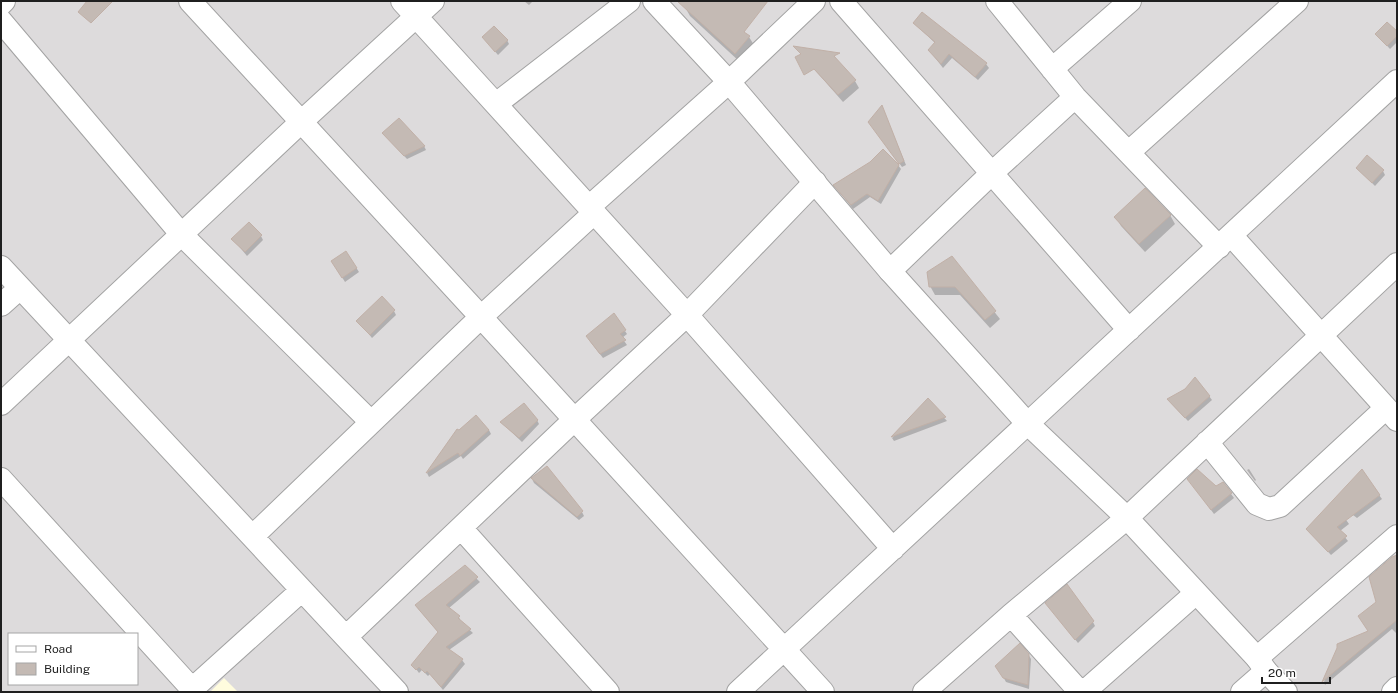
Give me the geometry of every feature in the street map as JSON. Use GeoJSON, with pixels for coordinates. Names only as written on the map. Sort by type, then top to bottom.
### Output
{"type":"FeatureCollection","features":[{"type":"Feature","properties":{"kind":"street"},"geometry":{"type":"LineString","coordinates":[[1,4],[4,1]]}},
{"type":"Feature","properties":{"kind":"street"},"geometry":{"type":"LineString","coordinates":[[190,1],[823,692]]}},
{"type":"Feature","properties":{"kind":"street"},"geometry":{"type":"LineString","coordinates":[[1,404],[70,341],[301,122],[409,8],[432,1]]}},
{"type":"Feature","properties":{"kind":"street"},"geometry":{"type":"LineString","coordinates":[[496,104],[629,1]]}},
{"type":"Feature","properties":{"kind":"street"},"geometry":{"type":"LineString","coordinates":[[654,1],[729,82],[890,271],[1027,423],[1127,518],[1286,692]]}},
{"type":"Feature","properties":{"kind":"street"},"geometry":{"type":"LineString","coordinates":[[253,536],[592,210],[814,1]]}},
{"type":"Feature","properties":{"kind":"street"},"geometry":{"type":"LineString","coordinates":[[841,1],[1129,330]]}},
{"type":"Feature","properties":{"kind":"street"},"geometry":{"type":"LineString","coordinates":[[997,1],[1075,97],[1128,152],[1225,241],[1322,336],[1392,414],[1280,506],[1269,509],[1257,504],[1207,442]]}},
{"type":"Feature","properties":{"kind":"street"},"geometry":{"type":"LineString","coordinates":[[1052,69],[1130,1]]}},
{"type":"Feature","properties":{"kind":"street"},"geometry":{"type":"LineString","coordinates":[[1128,152],[1297,1]]}},
{"type":"Feature","properties":{"kind":"street"},"geometry":{"type":"LineString","coordinates":[[409,8],[687,315],[893,549]]}},
{"type":"Feature","properties":{"kind":"street"},"geometry":{"type":"LineString","coordinates":[[1,21],[182,235],[371,422]]}},
{"type":"Feature","properties":{"kind":"street"},"geometry":{"type":"LineString","coordinates":[[738,692],[1397,81]]}},
{"type":"Feature","properties":{"kind":"street"},"geometry":{"type":"LineString","coordinates":[[890,271],[992,173],[1075,97]]}},
{"type":"Feature","properties":{"kind":"street"},"geometry":{"type":"LineString","coordinates":[[346,637],[574,420],[687,315],[815,182]]}},
{"type":"Feature","properties":{"kind":"street"},"geometry":{"type":"LineString","coordinates":[[924,692],[1011,615],[1127,518],[1397,264]]}},
{"type":"Feature","properties":{"kind":"street"},"geometry":{"type":"LineString","coordinates":[[1,267],[397,692]]}},
{"type":"Feature","properties":{"kind":"street"},"geometry":{"type":"LineString","coordinates":[[1,305],[20,288]]}},
{"type":"Feature","properties":{"kind":"street"},"geometry":{"type":"LineString","coordinates":[[1,479],[191,691],[302,590]]}},
{"type":"Feature","properties":{"kind":"street"},"geometry":{"type":"LineString","coordinates":[[461,528],[608,692]]}},
{"type":"Feature","properties":{"kind":"street"},"geometry":{"type":"LineString","coordinates":[[1242,692],[1262,665],[1397,536]]}},
{"type":"Feature","properties":{"kind":"street"},"geometry":{"type":"LineString","coordinates":[[1084,692],[1196,593]]}},
{"type":"Feature","properties":{"kind":"street"},"geometry":{"type":"LineString","coordinates":[[1011,615],[1080,692]]}},
{"type":"Feature","properties":{"kind":"street"},"geometry":{"type":"LineString","coordinates":[[1393,692],[1397,688]]}},
{"type":"Feature","properties":{"kind":"shaded area"},"geometry":{"type":"Polygon","coordinates":[[[1,1],[1397,1],[1397,692],[1,692],[1,1]]]}},
{"type":"Feature","properties":{"kind":"shaded area"},"geometry":{"type":"Polygon","coordinates":[[[224,678],[238,692],[210,692],[224,678]]]}},
{"type":"Feature","properties":{"kind":"building"},"geometry":{"type":"Polygon","coordinates":[[[87,1],[113,1],[91,23],[78,12],[87,1]]]}},
{"type":"Feature","properties":{"kind":"building"},"geometry":{"type":"Polygon","coordinates":[[[677,1],[768,1],[744,32],[750,36],[735,54],[677,1]]]}},
{"type":"Feature","properties":{"kind":"building"},"geometry":{"type":"Polygon","coordinates":[[[922,12],[987,63],[975,77],[949,54],[941,64],[928,50],[935,42],[913,23],[922,12]]]}},
{"type":"Feature","properties":{"kind":"building"},"geometry":{"type":"Polygon","coordinates":[[[1387,22],[1397,31],[1397,36],[1387,46],[1375,34],[1387,22]]]}},
{"type":"Feature","properties":{"kind":"building"},"geometry":{"type":"Polygon","coordinates":[[[494,26],[508,40],[495,52],[482,37],[494,26]]]}},
{"type":"Feature","properties":{"kind":"building"},"geometry":{"type":"Polygon","coordinates":[[[793,46],[840,53],[834,56],[856,80],[838,95],[814,69],[804,75],[795,57],[801,54],[793,46]]]}},
{"type":"Feature","properties":{"kind":"building"},"geometry":{"type":"Polygon","coordinates":[[[882,105],[904,161],[899,164],[868,122],[882,105]]]}},
{"type":"Feature","properties":{"kind":"building"},"geometry":{"type":"Polygon","coordinates":[[[399,118],[425,146],[404,156],[382,133],[399,118]]]}},
{"type":"Feature","properties":{"kind":"building"},"geometry":{"type":"Polygon","coordinates":[[[883,149],[899,165],[878,201],[867,194],[851,205],[833,185],[870,162],[883,149]]]}},
{"type":"Feature","properties":{"kind":"building"},"geometry":{"type":"Polygon","coordinates":[[[1367,155],[1384,170],[1372,183],[1356,168],[1367,155]]]}},
{"type":"Feature","properties":{"kind":"building"},"geometry":{"type":"Polygon","coordinates":[[[1145,188],[1171,215],[1139,244],[1114,217],[1145,188]]]}},
{"type":"Feature","properties":{"kind":"building"},"geometry":{"type":"Polygon","coordinates":[[[249,222],[262,235],[245,252],[231,239],[249,222]]]}},
{"type":"Feature","properties":{"kind":"building"},"geometry":{"type":"Polygon","coordinates":[[[346,251],[357,268],[342,278],[331,261],[346,251]]]}},
{"type":"Feature","properties":{"kind":"building"},"geometry":{"type":"Polygon","coordinates":[[[952,256],[996,311],[985,320],[955,287],[929,287],[927,272],[952,256]]]}},
{"type":"Feature","properties":{"kind":"building"},"geometry":{"type":"Polygon","coordinates":[[[382,296],[395,310],[370,335],[356,321],[382,296]]]}},
{"type":"Feature","properties":{"kind":"building"},"geometry":{"type":"Polygon","coordinates":[[[614,313],[626,330],[620,334],[626,340],[600,354],[586,336],[614,313]]]}},
{"type":"Feature","properties":{"kind":"building"},"geometry":{"type":"Polygon","coordinates":[[[1195,377],[1210,396],[1185,418],[1167,399],[1185,389],[1195,377]]]}},
{"type":"Feature","properties":{"kind":"building"},"geometry":{"type":"Polygon","coordinates":[[[928,398],[946,417],[891,437],[928,398]]]}},
{"type":"Feature","properties":{"kind":"building"},"geometry":{"type":"Polygon","coordinates":[[[524,403],[538,420],[519,438],[500,422],[524,403]]]}},
{"type":"Feature","properties":{"kind":"building"},"geometry":{"type":"Polygon","coordinates":[[[476,415],[489,430],[460,456],[458,453],[426,473],[457,429],[459,430],[476,415]]]}},
{"type":"Feature","properties":{"kind":"building"},"geometry":{"type":"Polygon","coordinates":[[[547,466],[583,511],[577,517],[531,478],[547,466]]]}},
{"type":"Feature","properties":{"kind":"building"},"geometry":{"type":"Polygon","coordinates":[[[1197,469],[1216,486],[1223,482],[1232,493],[1211,510],[1187,479],[1197,469]]]}},
{"type":"Feature","properties":{"kind":"building"},"geometry":{"type":"Polygon","coordinates":[[[1362,469],[1380,495],[1337,527],[1347,536],[1328,552],[1306,529],[1362,469]]]}},
{"type":"Feature","properties":{"kind":"building"},"geometry":{"type":"Polygon","coordinates":[[[1397,555],[1397,620],[1322,682],[1337,648],[1337,644],[1368,631],[1358,616],[1376,602],[1369,577],[1392,557],[1397,555]]]}},
{"type":"Feature","properties":{"kind":"building"},"geometry":{"type":"Polygon","coordinates":[[[465,565],[478,577],[446,605],[460,616],[458,618],[471,629],[446,647],[463,659],[441,687],[427,671],[425,673],[419,667],[416,670],[411,665],[438,632],[415,605],[465,565]]]}},
{"type":"Feature","properties":{"kind":"building"},"geometry":{"type":"Polygon","coordinates":[[[1067,584],[1094,621],[1075,640],[1045,603],[1067,584]]]}},
{"type":"Feature","properties":{"kind":"building"},"geometry":{"type":"Polygon","coordinates":[[[1020,643],[1029,654],[1028,685],[1003,678],[995,666],[1020,643]]]}}]}
